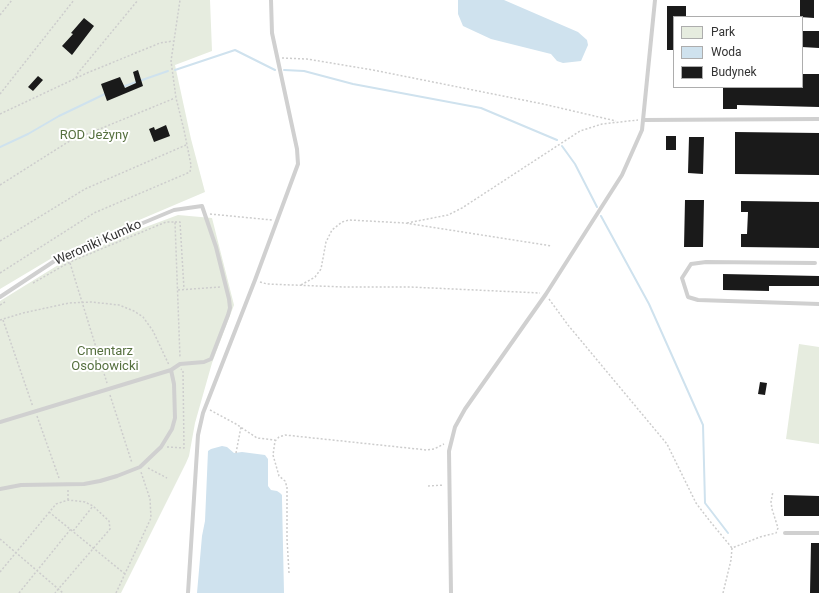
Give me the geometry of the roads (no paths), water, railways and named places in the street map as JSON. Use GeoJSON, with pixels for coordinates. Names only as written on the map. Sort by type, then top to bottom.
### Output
{"type":"FeatureCollection","features":[{"type":"Feature","properties":{"kind":"lane"},"geometry":{"type":"LineString","coordinates":[[188,593],[198,435],[205,408],[298,164],[298,157],[272,33],[271,0]]}},
{"type":"Feature","properties":{"kind":"lane"},"geometry":{"type":"LineString","coordinates":[[452,593],[449,451],[455,427],[465,409],[546,294],[622,175],[642,130],[655,0]]}},
{"type":"Feature","properties":{"kind":"lane"},"geometry":{"type":"LineString","coordinates":[[643,120],[819,120]]}},
{"type":"Feature","properties":{"kind":"lane","name":"Weroniki Kumko"},"geometry":{"type":"LineString","coordinates":[[0,297],[59,258],[174,210],[202,206],[216,246],[230,308],[211,359],[204,362],[180,364],[171,370]]}},
{"type":"Feature","properties":{"kind":"lane"},"geometry":{"type":"LineString","coordinates":[[815,263],[706,262],[691,264],[682,278],[688,297],[698,300],[819,304]]}},
{"type":"Feature","properties":{"kind":"lane"},"geometry":{"type":"LineString","coordinates":[[0,422],[171,370],[174,384],[175,418],[172,429],[161,447],[140,467],[117,476],[84,484],[21,485],[0,489]]}},
{"type":"Feature","properties":{"kind":"lane"},"geometry":{"type":"LineString","coordinates":[[785,533],[819,533]]}},
{"type":"Feature","properties":{"kind":"water"},"geometry":{"type":"Polygon","coordinates":[[[458,0],[504,0],[578,32],[587,40],[588,45],[581,61],[563,63],[557,61],[551,54],[491,39],[463,26],[458,14],[458,0]]]}},
{"type":"Feature","properties":{"kind":"water"},"geometry":{"type":"Polygon","coordinates":[[[222,446],[227,447],[234,453],[242,452],[265,455],[268,459],[268,486],[271,490],[277,491],[282,495],[284,593],[197,593],[202,536],[205,521],[208,451],[222,446]]]}},
{"type":"Feature","properties":{"kind":"waterway"},"geometry":{"type":"LineString","coordinates":[[175,70],[235,50],[275,70]]}},
{"type":"Feature","properties":{"kind":"waterway"},"geometry":{"type":"LineString","coordinates":[[284,70],[304,71],[353,84],[481,108],[557,140]]}},
{"type":"Feature","properties":{"kind":"waterway"},"geometry":{"type":"LineString","coordinates":[[122,87],[168,71]]}},
{"type":"Feature","properties":{"kind":"waterway"},"geometry":{"type":"LineString","coordinates":[[0,147],[107,93]]}},
{"type":"Feature","properties":{"kind":"waterway"},"geometry":{"type":"LineString","coordinates":[[562,146],[575,164],[597,207]]}},
{"type":"Feature","properties":{"kind":"waterway"},"geometry":{"type":"LineString","coordinates":[[601,216],[649,304],[703,425],[705,503],[728,533]]}},
{"type":"Feature","properties":{"kind":"park label","name":"ROD Jeżyny"},"geometry":{"type":"Point","coordinates":[94,136]}},
{"type":"Feature","properties":{"kind":"park label","name":"Cmentarz Osobowicki"},"geometry":{"type":"Point","coordinates":[105,360]}}]}
